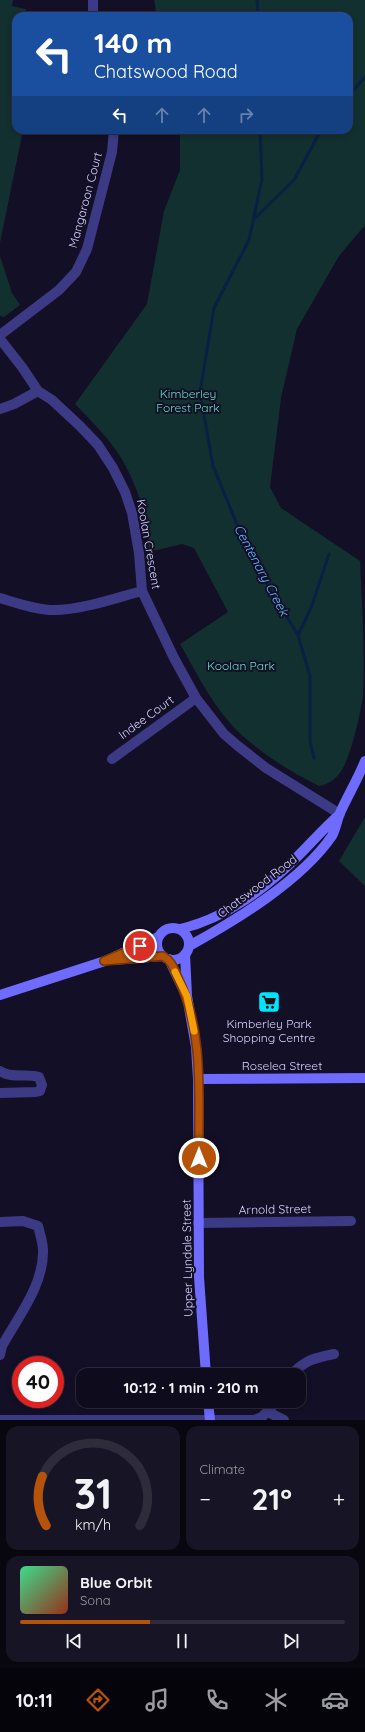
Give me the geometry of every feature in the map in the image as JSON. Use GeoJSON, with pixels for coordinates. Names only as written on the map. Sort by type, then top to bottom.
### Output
{"type":"FeatureCollection","features":[{"type":"Feature","properties":{"kind":"street"},"geometry":{"type":"LineString","coordinates":[[93,0],[93,12]]}},
{"type":"Feature","properties":{"kind":"street","name":"Mangaroon Court"},"geometry":{"type":"LineString","coordinates":[[0,335],[59,290],[76,272],[87,249],[112,152],[114,134]]}},
{"type":"Feature","properties":{"kind":"street","name":"Koolan Crescent"},"geometry":{"type":"LineString","coordinates":[[0,339],[22,367],[38,391],[52,400],[80,426],[98,445],[113,468],[125,492],[132,513],[139,553],[142,590],[174,658],[196,698],[224,734],[238,746],[266,768],[340,814]]}},
{"type":"Feature","properties":{"kind":"street"},"geometry":{"type":"LineString","coordinates":[[0,409],[14,404],[38,391]]}},
{"type":"Feature","properties":{"kind":"street"},"geometry":{"type":"LineString","coordinates":[[0,598],[40,609],[54,610],[72,608],[142,590]]}},
{"type":"Feature","properties":{"kind":"street","name":"Indee Court"},"geometry":{"type":"LineString","coordinates":[[112,759],[196,698]]}},
{"type":"Feature","properties":{"kind":"street","name":"Chatswood Road"},"geometry":{"type":"LineString","coordinates":[[187,950],[224,927],[300,872],[333,835],[340,814],[358,780],[365,761]]}},
{"type":"Feature","properties":{"kind":"street","name":"Chatswood Road"},"geometry":{"type":"LineString","coordinates":[[180,929],[201,923],[232,908],[287,866],[320,831],[340,814]]}},
{"type":"Feature","properties":{"kind":"street"},"geometry":{"type":"LineString","coordinates":[[287,866],[300,872]]}},
{"type":"Feature","properties":{"kind":"street"},"geometry":{"type":"LineString","coordinates":[[287,866],[292,878]]}},
{"type":"Feature","properties":{"kind":"street"},"geometry":{"type":"LineString","coordinates":[[0,995],[104,961],[158,937],[165,929],[180,929],[187,936],[187,950],[178,959],[166,958],[104,961]]}},
{"type":"Feature","properties":{"kind":"street"},"geometry":{"type":"LineString","coordinates":[[158,937],[157,947],[166,958]]}},
{"type":"Feature","properties":{"kind":"street","name":"Upper Lyndale Street"},"geometry":{"type":"LineString","coordinates":[[187,950],[187,996],[196,1047],[198,1079],[199,1301],[205,1368]]}},
{"type":"Feature","properties":{"kind":"street","name":"Upper Lyndale Street"},"geometry":{"type":"LineString","coordinates":[[166,958],[187,996]]}},
{"type":"Feature","properties":{"kind":"street"},"geometry":{"type":"LineString","coordinates":[[0,1071],[5,1074],[34,1075],[39,1077],[42,1085],[40,1090],[36,1092],[0,1093]]}},
{"type":"Feature","properties":{"kind":"street","name":"Roselea Street"},"geometry":{"type":"LineString","coordinates":[[198,1079],[365,1078]]}},
{"type":"Feature","properties":{"kind":"street"},"geometry":{"type":"LineString","coordinates":[[0,1222],[23,1221],[38,1226],[43,1250],[41,1271],[33,1291],[2,1346],[0,1355]]}},
{"type":"Feature","properties":{"kind":"street","name":"Arnold Street"},"geometry":{"type":"LineString","coordinates":[[198,1223],[351,1221]]}},
{"type":"Feature","properties":{"kind":"street"},"geometry":{"type":"LineString","coordinates":[[298,1368],[313,1358],[334,1354]]}},
{"type":"Feature","properties":{"kind":"street"},"geometry":{"type":"LineString","coordinates":[[209,1408],[210,1420]]}},
{"type":"Feature","properties":{"kind":"street"},"geometry":{"type":"LineString","coordinates":[[0,1420],[254,1420],[262,1417],[271,1408]]}},
{"type":"Feature","properties":{"kind":"street"},"geometry":{"type":"LineString","coordinates":[[268,1412],[284,1420]]}},
{"type":"Feature","properties":{"kind":"green space"},"geometry":{"type":"Polygon","coordinates":[[[0,0],[13,0],[12,6],[26,9],[26,12],[12,12],[12,134],[22,134],[0,243],[0,0]]]}},
{"type":"Feature","properties":{"kind":"green space","name":"Kimberley Forest Park"},"geometry":{"type":"Polygon","coordinates":[[[154,0],[365,0],[365,225],[339,256],[297,329],[281,398],[270,487],[281,508],[360,561],[364,679],[362,703],[351,748],[343,768],[335,778],[328,783],[319,786],[271,758],[238,732],[209,694],[180,644],[228,612],[194,548],[182,544],[149,552],[147,528],[142,505],[123,461],[101,431],[75,404],[147,304],[164,211],[180,170],[180,134],[353,134],[353,12],[156,12],[154,0]]]}},
{"type":"Feature","properties":{"kind":"green space"},"geometry":{"type":"Polygon","coordinates":[[[0,256],[12,293],[20,305],[4,317],[0,316],[0,256]]]}},
{"type":"Feature","properties":{"kind":"green space"},"geometry":{"type":"Polygon","coordinates":[[[365,817],[365,886],[339,861],[365,817]]]}},
{"type":"Feature","properties":{"kind":"waterway","name":"Centenary Creek"},"geometry":{"type":"LineString","coordinates":[[257,0],[258,12]]}},
{"type":"Feature","properties":{"kind":"waterway"},"geometry":{"type":"LineString","coordinates":[[353,90],[365,77]]}},
{"type":"Feature","properties":{"kind":"waterway","name":"Centenary Creek"},"geometry":{"type":"LineString","coordinates":[[260,134],[262,179],[249,240],[214,308],[200,392],[213,466],[243,539],[271,591],[298,635],[310,676],[310,742],[314,758]]}},
{"type":"Feature","properties":{"kind":"waterway"},"geometry":{"type":"LineString","coordinates":[[254,219],[294,180],[319,134]]}},
{"type":"Feature","properties":{"kind":"waterway"},"geometry":{"type":"LineString","coordinates":[[298,635],[311,608],[329,554]]}},
{"type":"Feature","properties":{"kind":"slow traffic"},"geometry":{"type":"LineString","coordinates":[[175,972],[187,996],[194,1031]]}},
{"type":"Feature","properties":{"kind":"place","name":"Kimberley Park Shopping Centre"},"geometry":{"type":"Point","coordinates":[269,1002]}},
{"type":"Feature","properties":{"kind":"route"},"geometry":{"type":"LineString","coordinates":[[140,946],[104,961],[163,956],[169,959],[182,985],[187,996],[196,1047],[199,1158]]}},
{"type":"Feature","properties":{"kind":"park label","name":"Koolan Park"},"geometry":{"type":"Point","coordinates":[241,665]}}]}
